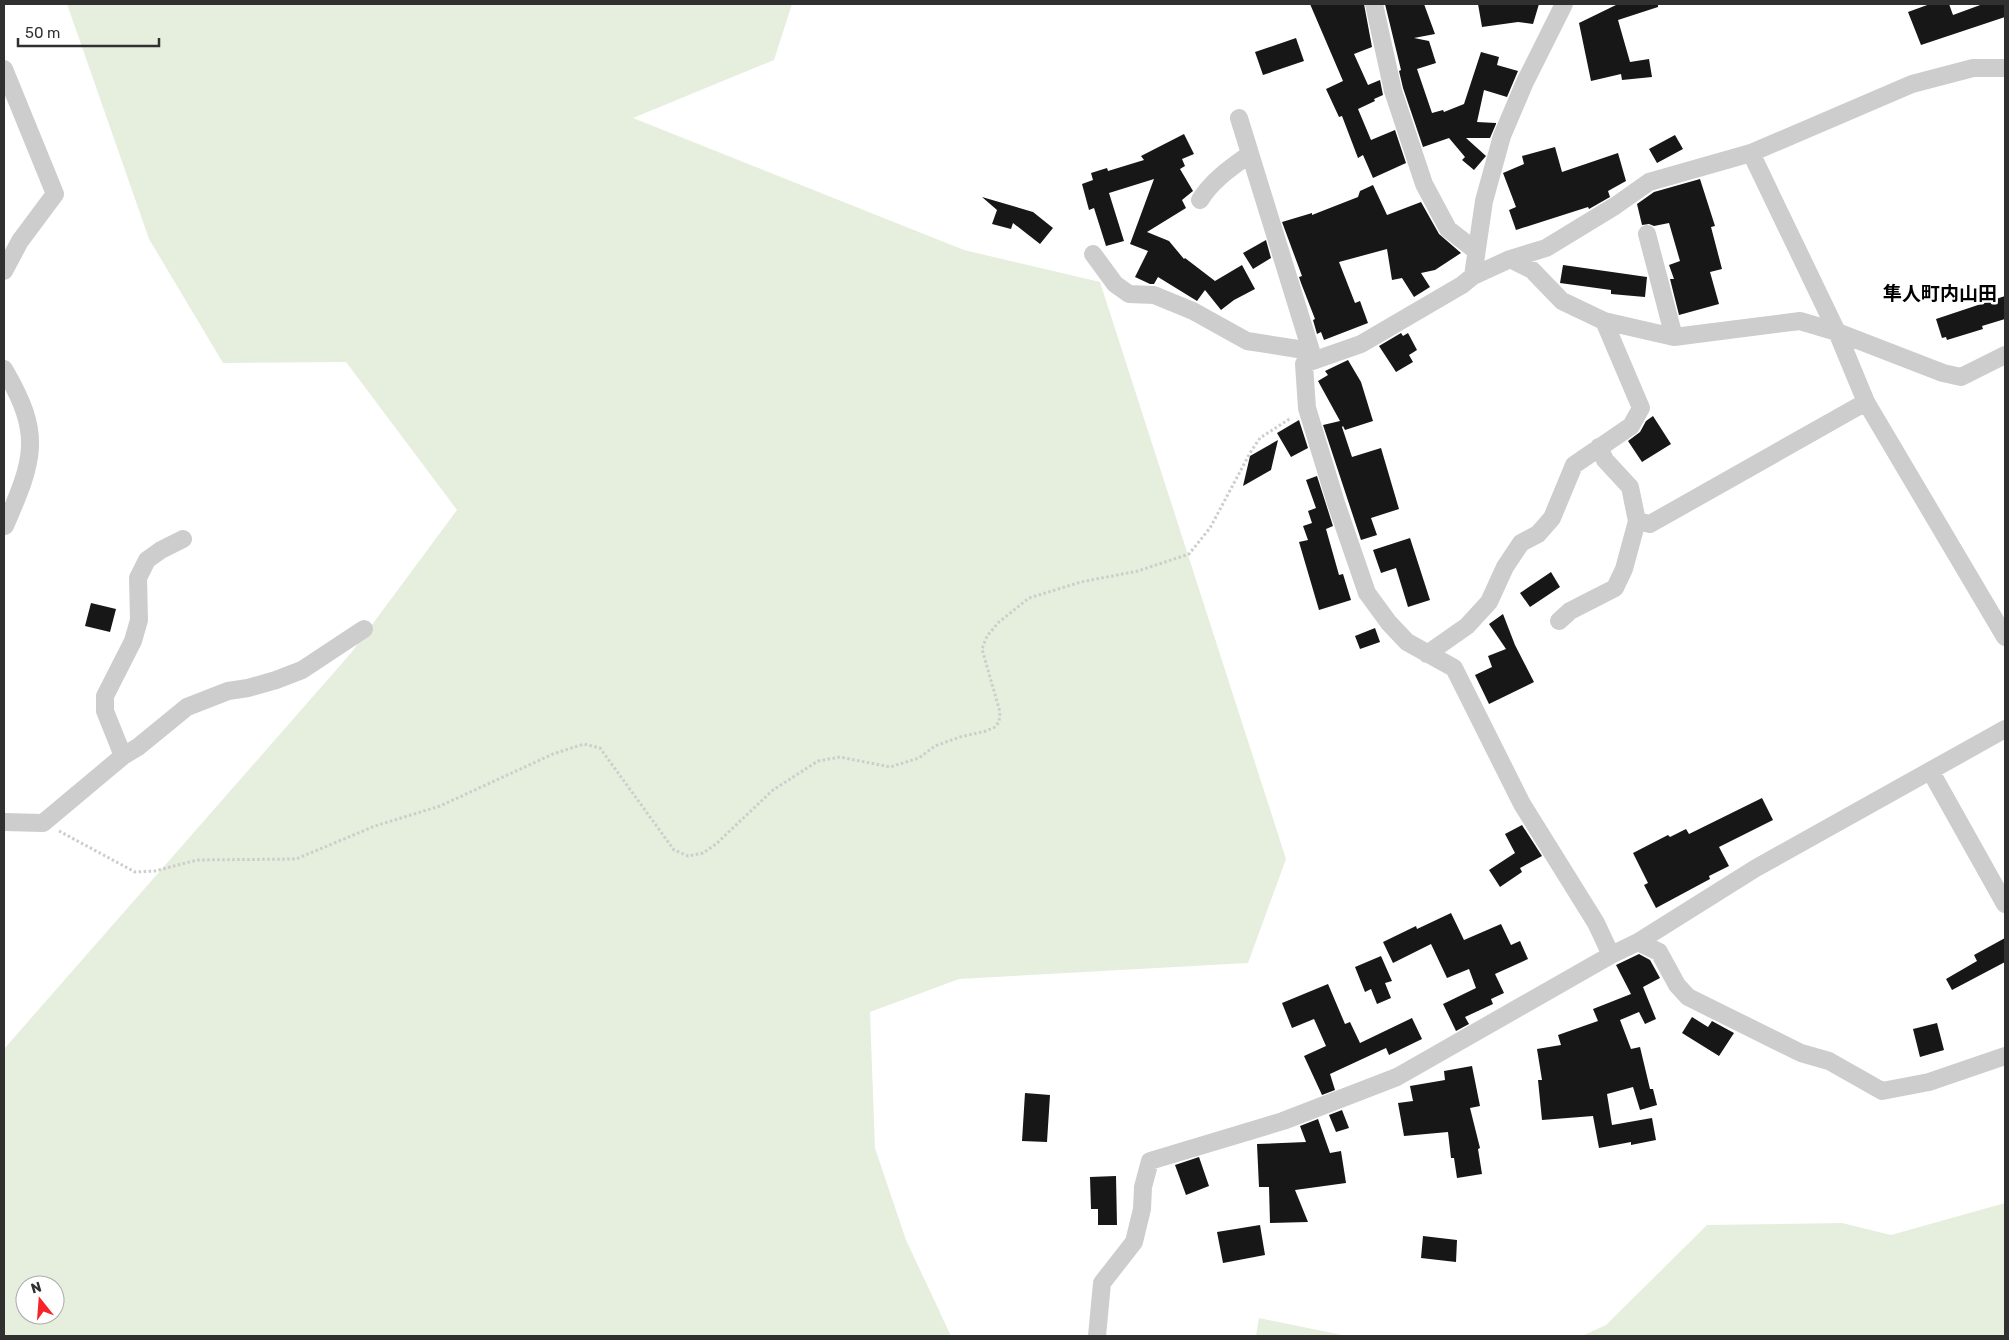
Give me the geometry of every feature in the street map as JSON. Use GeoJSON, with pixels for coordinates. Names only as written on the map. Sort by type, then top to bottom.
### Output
{"type":"FeatureCollection","features":[{"type":"Feature","properties":{"kind":"street"},"geometry":{"type":"LineString","coordinates":[[1374,4],[1393,91],[1424,184],[1448,229],[1475,250]]}},
{"type":"Feature","properties":{"kind":"street"},"geometry":{"type":"LineString","coordinates":[[1473,276],[1475,250],[1484,201],[1502,136],[1525,82],[1564,4]]}},
{"type":"Feature","properties":{"kind":"street"},"geometry":{"type":"LineString","coordinates":[[1093,254],[1115,284],[1130,294],[1154,296],[1193,311],[1248,341],[1307,358],[1361,344],[1462,285],[1473,276],[1510,259],[1546,248],[1615,206],[1649,182],[1751,153],[1912,84],[1973,68],[2005,68]]}},
{"type":"Feature","properties":{"kind":"street"},"geometry":{"type":"LineString","coordinates":[[4,69],[55,194],[20,241],[4,271]]}},
{"type":"Feature","properties":{"kind":"street"},"geometry":{"type":"LineString","coordinates":[[1239,118],[1307,358],[1306,408],[1366,593],[1389,623],[1407,642],[1454,668],[1522,804],[1596,922],[1611,955]]}},
{"type":"Feature","properties":{"kind":"street"},"geometry":{"type":"LineString","coordinates":[[1751,153],[1837,332],[1866,402],[2005,637]]}},
{"type":"Feature","properties":{"kind":"street"},"geometry":{"type":"LineString","coordinates":[[1200,200],[1219,178],[1250,154]]}},
{"type":"Feature","properties":{"kind":"street"},"geometry":{"type":"LineString","coordinates":[[1647,234],[1674,337]]}},
{"type":"Feature","properties":{"kind":"street"},"geometry":{"type":"LineString","coordinates":[[1510,259],[1532,270],[1562,301],[1604,321],[1674,337],[1800,321],[1837,332],[1943,373],[1961,377],[2005,355]]}},
{"type":"Feature","properties":{"kind":"street"},"geometry":{"type":"LineString","coordinates":[[1426,654],[1467,626],[1489,602],[1505,567],[1521,543],[1538,534],[1552,518],[1574,465],[1631,426],[1641,408],[1604,321]]}},
{"type":"Feature","properties":{"kind":"street"},"geometry":{"type":"LineString","coordinates":[[4,368],[26,411],[31,443],[28,467],[5,526],[4,524]]}},
{"type":"Feature","properties":{"kind":"street"},"geometry":{"type":"LineString","coordinates":[[1638,521],[1650,524],[1866,402]]}},
{"type":"Feature","properties":{"kind":"street"},"geometry":{"type":"LineString","coordinates":[[1559,621],[1570,610],[1615,588],[1624,569],[1638,521],[1630,487],[1605,460],[1599,447]]}},
{"type":"Feature","properties":{"kind":"street"},"geometry":{"type":"LineString","coordinates":[[123,756],[105,711],[104,696],[135,634],[139,620],[138,578],[147,560],[161,550],[183,539]]}},
{"type":"Feature","properties":{"kind":"street"},"geometry":{"type":"LineString","coordinates":[[4,822],[43,823],[123,756],[144,742],[187,707],[228,691],[276,680],[302,670],[364,629]]}},
{"type":"Feature","properties":{"kind":"street"},"geometry":{"type":"LineString","coordinates":[[1098,1336],[1102,1283],[1134,1242],[1142,1209],[1143,1187],[1150,1161],[1284,1120],[1397,1077],[1611,955],[1638,942],[1756,868],[2005,729]]}},
{"type":"Feature","properties":{"kind":"street"},"geometry":{"type":"LineString","coordinates":[[1931,772],[2005,904]]}},
{"type":"Feature","properties":{"kind":"street"},"geometry":{"type":"LineString","coordinates":[[1638,942],[1658,952],[1677,985],[1688,997],[1800,1053],[1829,1061],[1882,1091],[1929,1082],[2005,1056]]}},
{"type":"Feature","properties":{"kind":"path"},"geometry":{"type":"LineString","coordinates":[[43,823],[136,872],[156,871],[197,860],[296,859],[375,826],[440,806],[553,754],[584,744],[600,748],[674,850],[688,856],[702,853],[716,844],[773,790],[818,761],[840,757],[890,767],[919,758],[935,746],[960,736],[986,731],[995,727],[999,722],[1000,712],[982,649],[987,636],[999,622],[1029,598],[1081,582],[1138,571],[1189,554],[1210,528],[1260,438],[1306,408]]}},
{"type":"Feature","properties":{"kind":"green space"},"geometry":{"type":"Polygon","coordinates":[[[67,4],[792,4],[774,60],[633,118],[964,250],[1100,282],[1286,859],[1248,963],[959,979],[870,1012],[875,1148],[906,1240],[951,1336],[4,1336],[4,1049],[351,653],[457,510],[346,362],[223,363],[149,239],[67,4]]]}},
{"type":"Feature","properties":{"kind":"green space"},"geometry":{"type":"Polygon","coordinates":[[[2005,1203],[2005,1336],[1582,1336],[1606,1325],[1707,1225],[1842,1223],[1891,1235],[2005,1203]]]}},
{"type":"Feature","properties":{"kind":"green space"},"geometry":{"type":"Polygon","coordinates":[[[1259,1318],[1347,1336],[1256,1336],[1259,1318]]]}},
{"type":"Feature","properties":{"kind":"building"},"geometry":{"type":"Polygon","coordinates":[[[1310,4],[1364,4],[1372,47],[1354,54],[1368,85],[1380,80],[1383,95],[1358,109],[1371,140],[1395,130],[1406,163],[1373,178],[1363,155],[1358,158],[1342,116],[1339,117],[1326,89],[1343,81],[1310,4]]]}},
{"type":"Feature","properties":{"kind":"building"},"geometry":{"type":"Polygon","coordinates":[[[1385,4],[1424,4],[1435,34],[1414,38],[1429,41],[1436,63],[1417,69],[1432,113],[1443,110],[1444,112],[1464,104],[1481,52],[1499,57],[1497,65],[1518,71],[1507,97],[1484,90],[1477,122],[1496,124],[1490,138],[1466,138],[1486,156],[1474,170],[1462,160],[1465,157],[1449,138],[1423,147],[1403,88],[1399,71],[1401,70],[1385,4]]]}},
{"type":"Feature","properties":{"kind":"building"},"geometry":{"type":"Polygon","coordinates":[[[1478,4],[1539,4],[1533,24],[1518,22],[1482,27],[1478,4]]]}},
{"type":"Feature","properties":{"kind":"building"},"geometry":{"type":"Polygon","coordinates":[[[1618,4],[1658,4],[1658,7],[1618,20],[1630,62],[1649,59],[1652,77],[1622,80],[1621,74],[1591,81],[1579,23],[1618,4]]]}},
{"type":"Feature","properties":{"kind":"building"},"geometry":{"type":"Polygon","coordinates":[[[1930,4],[1949,4],[1953,15],[1983,4],[2005,4],[2005,17],[1921,45],[1908,12],[1930,4]]]}},
{"type":"Feature","properties":{"kind":"building"},"geometry":{"type":"Polygon","coordinates":[[[1296,38],[1304,61],[1263,75],[1255,52],[1296,38]]]}},
{"type":"Feature","properties":{"kind":"building"},"geometry":{"type":"Polygon","coordinates":[[[1184,134],[1194,154],[1182,159],[1185,166],[1180,169],[1193,191],[1182,200],[1186,208],[1147,232],[1169,241],[1184,259],[1215,281],[1242,265],[1255,289],[1234,300],[1221,310],[1205,290],[1197,301],[1158,277],[1154,284],[1150,284],[1135,277],[1148,251],[1130,244],[1154,179],[1109,193],[1124,241],[1106,246],[1094,208],[1089,210],[1082,184],[1093,180],[1091,173],[1107,168],[1108,171],[1144,160],[1141,156],[1184,134]]]}},
{"type":"Feature","properties":{"kind":"building"},"geometry":{"type":"Polygon","coordinates":[[[1675,135],[1683,149],[1657,163],[1649,149],[1675,135]]]}},
{"type":"Feature","properties":{"kind":"building"},"geometry":{"type":"Polygon","coordinates":[[[1555,147],[1562,172],[1618,153],[1626,181],[1608,191],[1610,197],[1589,209],[1588,207],[1516,230],[1509,210],[1516,207],[1503,173],[1524,164],[1522,156],[1555,147]]]}},
{"type":"Feature","properties":{"kind":"building"},"geometry":{"type":"Polygon","coordinates":[[[1700,179],[1715,226],[1711,227],[1722,269],[1710,272],[1719,304],[1679,315],[1670,279],[1674,279],[1669,265],[1680,261],[1669,223],[1654,226],[1649,224],[1642,225],[1637,204],[1654,192],[1700,179]]]}},
{"type":"Feature","properties":{"kind":"building"},"geometry":{"type":"Polygon","coordinates":[[[1373,185],[1387,215],[1421,202],[1439,234],[1461,253],[1435,270],[1421,273],[1430,287],[1414,297],[1402,278],[1392,280],[1387,249],[1339,262],[1355,303],[1360,301],[1368,323],[1324,340],[1321,332],[1317,334],[1313,320],[1315,319],[1299,277],[1302,276],[1282,222],[1312,213],[1312,215],[1358,197],[1360,191],[1373,185]]]}},
{"type":"Feature","properties":{"kind":"building"},"geometry":{"type":"Polygon","coordinates":[[[982,197],[1033,212],[1053,228],[1040,244],[1013,223],[1011,229],[992,224],[997,210],[982,197]]]}},
{"type":"Feature","properties":{"kind":"building"},"geometry":{"type":"Polygon","coordinates":[[[1266,240],[1271,258],[1253,269],[1243,253],[1266,240]]]}},
{"type":"Feature","properties":{"kind":"building"},"geometry":{"type":"Polygon","coordinates":[[[1563,265],[1647,277],[1645,297],[1611,294],[1611,290],[1560,283],[1563,265]]]}},
{"type":"Feature","properties":{"kind":"building"},"geometry":{"type":"Polygon","coordinates":[[[2005,296],[2005,319],[1982,326],[1983,329],[1947,340],[1946,337],[1942,338],[1936,319],[2005,296]]]}},
{"type":"Feature","properties":{"kind":"building"},"geometry":{"type":"Polygon","coordinates":[[[1401,333],[1403,336],[1408,333],[1417,350],[1409,355],[1413,362],[1396,372],[1379,346],[1401,333]]]}},
{"type":"Feature","properties":{"kind":"building"},"geometry":{"type":"Polygon","coordinates":[[[1348,360],[1361,382],[1373,421],[1345,430],[1342,427],[1352,457],[1381,448],[1399,509],[1371,518],[1377,535],[1361,540],[1323,425],[1340,421],[1318,381],[1328,375],[1325,371],[1348,360]]]}},
{"type":"Feature","properties":{"kind":"building"},"geometry":{"type":"Polygon","coordinates":[[[1653,416],[1671,444],[1642,462],[1628,441],[1640,432],[1646,421],[1653,416]]]}},
{"type":"Feature","properties":{"kind":"building"},"geometry":{"type":"Polygon","coordinates":[[[1299,420],[1308,448],[1291,457],[1277,433],[1299,420]]]}},
{"type":"Feature","properties":{"kind":"building"},"geometry":{"type":"Polygon","coordinates":[[[1278,440],[1271,470],[1243,486],[1250,456],[1278,440]]]}},
{"type":"Feature","properties":{"kind":"building"},"geometry":{"type":"Polygon","coordinates":[[[1317,476],[1333,526],[1326,529],[1339,575],[1343,574],[1351,600],[1319,610],[1299,542],[1308,540],[1303,526],[1312,523],[1308,511],[1316,508],[1306,480],[1317,476]]]}},
{"type":"Feature","properties":{"kind":"building"},"geometry":{"type":"Polygon","coordinates":[[[1410,538],[1430,600],[1408,607],[1396,568],[1381,573],[1373,550],[1410,538]]]}},
{"type":"Feature","properties":{"kind":"building"},"geometry":{"type":"Polygon","coordinates":[[[1551,572],[1560,587],[1530,607],[1520,593],[1551,572]]]}},
{"type":"Feature","properties":{"kind":"building"},"geometry":{"type":"Polygon","coordinates":[[[91,603],[116,609],[110,632],[85,626],[91,603]]]}},
{"type":"Feature","properties":{"kind":"building"},"geometry":{"type":"Polygon","coordinates":[[[1503,614],[1515,645],[1534,682],[1489,704],[1475,675],[1492,667],[1488,656],[1506,649],[1489,624],[1503,614]]]}},
{"type":"Feature","properties":{"kind":"building"},"geometry":{"type":"Polygon","coordinates":[[[1375,628],[1380,642],[1360,649],[1355,636],[1375,628]]]}},
{"type":"Feature","properties":{"kind":"building"},"geometry":{"type":"Polygon","coordinates":[[[1762,798],[1773,820],[1719,847],[1729,866],[1709,876],[1710,879],[1656,908],[1644,885],[1648,883],[1633,853],[1668,835],[1670,837],[1686,829],[1689,834],[1762,798]]]}},
{"type":"Feature","properties":{"kind":"building"},"geometry":{"type":"Polygon","coordinates":[[[1522,825],[1542,856],[1520,868],[1522,872],[1500,887],[1489,870],[1515,853],[1505,834],[1522,825]]]}},
{"type":"Feature","properties":{"kind":"building"},"geometry":{"type":"Polygon","coordinates":[[[1451,913],[1464,940],[1501,924],[1511,945],[1520,941],[1528,959],[1495,974],[1504,993],[1491,999],[1493,1004],[1465,1017],[1469,1024],[1456,1031],[1443,1004],[1476,988],[1469,969],[1447,978],[1431,944],[1393,963],[1383,942],[1416,926],[1417,929],[1451,913]]]}},
{"type":"Feature","properties":{"kind":"building"},"geometry":{"type":"Polygon","coordinates":[[[2005,938],[2005,962],[1952,990],[1946,979],[1977,961],[1974,955],[2005,938]]]}},
{"type":"Feature","properties":{"kind":"building"},"geometry":{"type":"Polygon","coordinates":[[[1639,954],[1650,960],[1660,978],[1643,987],[1656,1019],[1645,1024],[1639,1012],[1620,1020],[1631,1049],[1640,1047],[1650,1089],[1653,1089],[1657,1105],[1640,1110],[1633,1087],[1607,1094],[1612,1125],[1652,1118],[1656,1140],[1599,1148],[1593,1116],[1542,1120],[1538,1080],[1542,1080],[1537,1049],[1561,1045],[1558,1035],[1598,1021],[1593,1009],[1631,994],[1616,965],[1639,954]]]}},
{"type":"Feature","properties":{"kind":"building"},"geometry":{"type":"Polygon","coordinates":[[[1381,956],[1392,981],[1385,983],[1391,998],[1377,1004],[1371,989],[1365,992],[1355,967],[1381,956]]]}},
{"type":"Feature","properties":{"kind":"building"},"geometry":{"type":"Polygon","coordinates":[[[1328,984],[1345,1024],[1350,1022],[1360,1043],[1412,1018],[1422,1039],[1389,1055],[1386,1048],[1330,1074],[1335,1090],[1322,1095],[1304,1056],[1326,1046],[1314,1019],[1292,1028],[1282,1003],[1328,984]]]}},
{"type":"Feature","properties":{"kind":"building"},"geometry":{"type":"Polygon","coordinates":[[[1692,1017],[1708,1027],[1712,1021],[1734,1033],[1719,1056],[1682,1033],[1692,1017]]]}},
{"type":"Feature","properties":{"kind":"building"},"geometry":{"type":"Polygon","coordinates":[[[1937,1023],[1944,1050],[1920,1057],[1913,1029],[1937,1023]]]}},
{"type":"Feature","properties":{"kind":"building"},"geometry":{"type":"Polygon","coordinates":[[[1472,1066],[1480,1106],[1470,1108],[1480,1148],[1478,1149],[1482,1174],[1457,1178],[1454,1158],[1451,1158],[1448,1132],[1404,1136],[1398,1103],[1413,1101],[1410,1086],[1445,1080],[1444,1071],[1472,1066]]]}},
{"type":"Feature","properties":{"kind":"building"},"geometry":{"type":"Polygon","coordinates":[[[1025,1093],[1050,1095],[1047,1142],[1022,1141],[1025,1093]]]}},
{"type":"Feature","properties":{"kind":"building"},"geometry":{"type":"Polygon","coordinates":[[[1342,1110],[1349,1128],[1336,1132],[1329,1115],[1342,1110]]]}},
{"type":"Feature","properties":{"kind":"building"},"geometry":{"type":"Polygon","coordinates":[[[1318,1119],[1330,1153],[1341,1151],[1346,1183],[1295,1190],[1308,1222],[1270,1223],[1269,1187],[1259,1187],[1257,1144],[1306,1142],[1300,1126],[1318,1119]]]}},
{"type":"Feature","properties":{"kind":"building"},"geometry":{"type":"Polygon","coordinates":[[[1199,1157],[1209,1186],[1186,1195],[1175,1165],[1199,1157]]]}},
{"type":"Feature","properties":{"kind":"building"},"geometry":{"type":"Polygon","coordinates":[[[1116,1176],[1117,1225],[1098,1225],[1098,1209],[1091,1209],[1090,1177],[1116,1176]]]}},
{"type":"Feature","properties":{"kind":"building"},"geometry":{"type":"Polygon","coordinates":[[[1260,1225],[1265,1255],[1223,1263],[1217,1232],[1260,1225]]]}},
{"type":"Feature","properties":{"kind":"building"},"geometry":{"type":"Polygon","coordinates":[[[1423,1236],[1457,1240],[1456,1262],[1421,1258],[1423,1236]]]}},
{"type":"Feature","properties":{"kind":"district","name":"隼人町内山田"},"geometry":{"type":"Point","coordinates":[1940,293]}}]}
